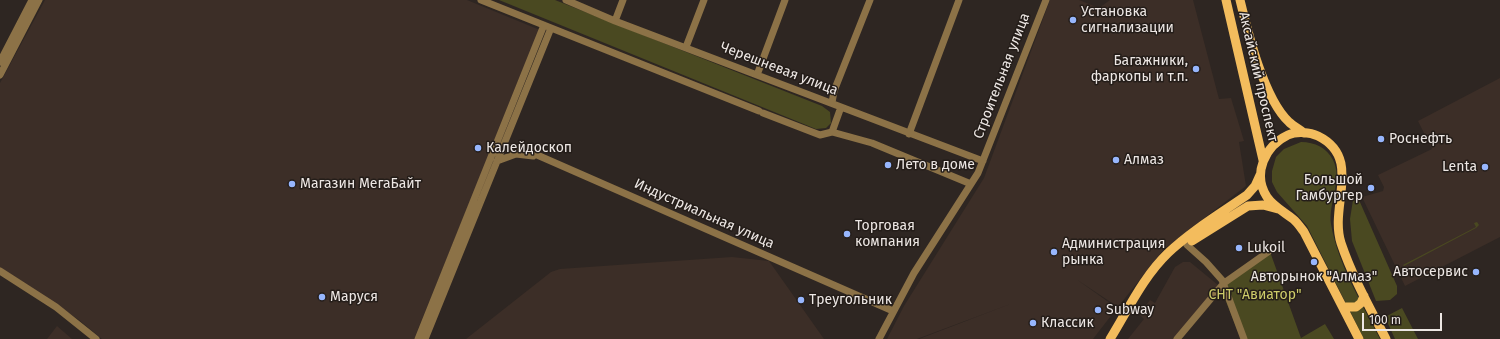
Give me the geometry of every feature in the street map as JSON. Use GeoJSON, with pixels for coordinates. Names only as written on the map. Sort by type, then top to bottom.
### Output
{"type":"FeatureCollection","features":[{"type":"Feature","properties":{"kind":"main road","name":"Аксайский проспект"},"geometry":{"type":"LineString","coordinates":[[1226,0],[1263,160]]}},
{"type":"Feature","properties":{"kind":"main road","name":"Аксайский проспект"},"geometry":{"type":"LineString","coordinates":[[1240,0],[1258,66],[1280,112],[1289,122],[1304,133]]}},
{"type":"Feature","properties":{"kind":"main road"},"geometry":{"type":"LineString","coordinates":[[1110,339],[1133,299],[1152,271],[1167,253],[1247,195],[1255,186],[1260,174],[1263,160],[1274,143],[1290,134],[1304,133],[1316,135],[1327,141],[1334,148],[1340,158],[1343,174],[1337,221],[1341,242],[1364,296],[1386,339]]}},
{"type":"Feature","properties":{"kind":"main road"},"geometry":{"type":"LineString","coordinates":[[1260,174],[1262,187],[1268,198],[1279,209],[1294,220],[1304,232],[1359,339]]}},
{"type":"Feature","properties":{"kind":"main road"},"geometry":{"type":"LineString","coordinates":[[1152,271],[1187,245],[1248,206],[1263,205],[1279,209]]}},
{"type":"Feature","properties":{"kind":"main road"},"geometry":{"type":"LineString","coordinates":[[1343,307],[1356,307],[1361,303],[1364,296]]}},
{"type":"Feature","properties":{"kind":"street"},"geometry":{"type":"LineString","coordinates":[[0,62],[32,0]]}},
{"type":"Feature","properties":{"kind":"street"},"geometry":{"type":"LineString","coordinates":[[0,75],[39,0]]}},
{"type":"Feature","properties":{"kind":"street"},"geometry":{"type":"LineString","coordinates":[[481,0],[820,135],[832,132],[897,152],[971,184]]}},
{"type":"Feature","properties":{"kind":"street","name":"Черешневая улица"},"geometry":{"type":"LineString","coordinates":[[566,0],[615,21],[983,161]]}},
{"type":"Feature","properties":{"kind":"street"},"geometry":{"type":"LineString","coordinates":[[615,21],[623,0]]}},
{"type":"Feature","properties":{"kind":"street"},"geometry":{"type":"LineString","coordinates":[[686,47],[704,0]]}},
{"type":"Feature","properties":{"kind":"street"},"geometry":{"type":"LineString","coordinates":[[757,74],[785,0]]}},
{"type":"Feature","properties":{"kind":"street"},"geometry":{"type":"LineString","coordinates":[[832,103],[834,91],[870,0]]}},
{"type":"Feature","properties":{"kind":"street"},"geometry":{"type":"LineString","coordinates":[[909,134],[959,0]]}},
{"type":"Feature","properties":{"kind":"street","name":"Строительная улица"},"geometry":{"type":"LineString","coordinates":[[879,339],[914,273],[971,184],[983,161],[1046,0]]}},
{"type":"Feature","properties":{"kind":"street"},"geometry":{"type":"LineString","coordinates":[[452,263],[497,161],[548,26]]}},
{"type":"Feature","properties":{"kind":"street"},"geometry":{"type":"LineString","coordinates":[[425,339],[442,288],[492,154],[548,26]]}},
{"type":"Feature","properties":{"kind":"street"},"geometry":{"type":"LineString","coordinates":[[832,132],[841,107]]}},
{"type":"Feature","properties":{"kind":"street","name":"Индустриальная улица"},"geometry":{"type":"LineString","coordinates":[[502,148],[516,147],[558,163],[775,261],[893,311]]}},
{"type":"Feature","properties":{"kind":"street"},"geometry":{"type":"LineString","coordinates":[[492,154],[502,148]]}},
{"type":"Feature","properties":{"kind":"street"},"geometry":{"type":"LineString","coordinates":[[497,161],[516,154],[527,155],[558,163]]}},
{"type":"Feature","properties":{"kind":"street"},"geometry":{"type":"LineString","coordinates":[[1187,245],[1206,262],[1224,283],[1244,339]]}},
{"type":"Feature","properties":{"kind":"street"},"geometry":{"type":"LineString","coordinates":[[1177,339],[1224,283],[1268,252]]}},
{"type":"Feature","properties":{"kind":"street"},"geometry":{"type":"LineString","coordinates":[[0,271],[56,307],[96,339]]}},
{"type":"Feature","properties":{"kind":"street"},"geometry":{"type":"LineString","coordinates":[[418,339],[442,288]]}},
{"type":"Feature","properties":{"kind":"shaded area"},"geometry":{"type":"Polygon","coordinates":[[[45,0],[467,0],[540,30],[414,339],[102,339],[79,320],[0,267],[0,83],[45,0]]]}},
{"type":"Feature","properties":{"kind":"shaded area","name":"Алмаз"},"geometry":{"type":"Polygon","coordinates":[[[1050,0],[1079,0],[1099,8],[1110,0],[1193,0],[1219,99],[1231,98],[1244,141],[1239,142],[1246,186],[1164,249],[1118,307],[1076,279],[1117,308],[1093,339],[919,339],[1013,303],[917,339],[887,339],[904,306],[984,178],[1050,0]]]}},
{"type":"Feature","properties":{"kind":"shaded area"},"geometry":{"type":"Polygon","coordinates":[[[1500,78],[1500,237],[1405,286],[1362,197],[1383,191],[1384,187],[1378,175],[1432,149],[1418,121],[1500,78]]]}},
{"type":"Feature","properties":{"kind":"shaded area"},"geometry":{"type":"Polygon","coordinates":[[[732,257],[769,261],[824,339],[466,339],[551,272],[560,269],[732,257]]]}},
{"type":"Feature","properties":{"kind":"shaded area"},"geometry":{"type":"Polygon","coordinates":[[[1183,262],[1190,262],[1218,285],[1217,290],[1177,339],[1128,339],[1144,319],[1139,314],[1150,300],[1155,303],[1175,267],[1183,262]]]}},
{"type":"Feature","properties":{"kind":"shaded area"},"geometry":{"type":"Polygon","coordinates":[[[57,326],[72,339],[47,339],[57,326]]]}},
{"type":"Feature","properties":{"kind":"green space"},"geometry":{"type":"Polygon","coordinates":[[[499,0],[555,0],[822,106],[830,112],[831,123],[826,128],[816,129],[499,0]]]}},
{"type":"Feature","properties":{"kind":"green space"},"geometry":{"type":"Polygon","coordinates":[[[1301,142],[1320,146],[1327,152],[1336,167],[1336,183],[1331,208],[1331,224],[1334,239],[1351,283],[1380,339],[1364,339],[1307,226],[1277,192],[1272,182],[1272,171],[1276,157],[1284,149],[1301,142]]]}},
{"type":"Feature","properties":{"kind":"green space"},"geometry":{"type":"Polygon","coordinates":[[[1353,200],[1359,200],[1397,286],[1397,294],[1390,300],[1376,301],[1352,241],[1350,219],[1353,200]]]}},
{"type":"Feature","properties":{"kind":"green space"},"geometry":{"type":"Polygon","coordinates":[[[1477,222],[1479,225],[1476,228],[1404,266],[1403,265],[1476,227],[1474,223],[1477,222]]]}},
{"type":"Feature","properties":{"kind":"green space","name":"СНТ \"Авиатор\""},"geometry":{"type":"Polygon","coordinates":[[[1269,249],[1301,338],[1325,324],[1334,339],[1241,339],[1219,284],[1269,249]]]}},
{"type":"Feature","properties":{"kind":"green space"},"geometry":{"type":"Polygon","coordinates":[[[1402,308],[1418,339],[1395,339],[1385,317],[1402,308]]]}},
{"type":"Feature","properties":{"kind":"place","name":"Установка сигнализации"},"geometry":{"type":"Point","coordinates":[1073,20]}},
{"type":"Feature","properties":{"kind":"place","name":"Багажники, фаркопы и т.п."},"geometry":{"type":"Point","coordinates":[1196,69]}},
{"type":"Feature","properties":{"kind":"place","name":"Роснефть"},"geometry":{"type":"Point","coordinates":[1381,139]}},
{"type":"Feature","properties":{"kind":"place","name":"Калейдоскоп"},"geometry":{"type":"Point","coordinates":[478,148]}},
{"type":"Feature","properties":{"kind":"place","name":"Алмаз"},"geometry":{"type":"Point","coordinates":[1116,160]}},
{"type":"Feature","properties":{"kind":"place","name":"Лето в доме"},"geometry":{"type":"Point","coordinates":[888,165]}},
{"type":"Feature","properties":{"kind":"place","name":"Lenta"},"geometry":{"type":"Point","coordinates":[1485,167]}},
{"type":"Feature","properties":{"kind":"place","name":"Магазин МегаБайт"},"geometry":{"type":"Point","coordinates":[292,184]}},
{"type":"Feature","properties":{"kind":"place","name":"Большой Гамбургер"},"geometry":{"type":"Point","coordinates":[1371,188]}},
{"type":"Feature","properties":{"kind":"place","name":"Торговая компания"},"geometry":{"type":"Point","coordinates":[847,234]}},
{"type":"Feature","properties":{"kind":"place","name":"Lukoil"},"geometry":{"type":"Point","coordinates":[1239,248]}},
{"type":"Feature","properties":{"kind":"place","name":"Администрация рынка"},"geometry":{"type":"Point","coordinates":[1054,252]}},
{"type":"Feature","properties":{"kind":"place","name":"Авторынок \"Алмаз\""},"geometry":{"type":"Point","coordinates":[1314,262]}},
{"type":"Feature","properties":{"kind":"place","name":"Автосервис"},"geometry":{"type":"Point","coordinates":[1476,272]}},
{"type":"Feature","properties":{"kind":"place","name":"Маруся"},"geometry":{"type":"Point","coordinates":[322,297]}},
{"type":"Feature","properties":{"kind":"place","name":"Треугольник"},"geometry":{"type":"Point","coordinates":[801,300]}},
{"type":"Feature","properties":{"kind":"place","name":"Subway"},"geometry":{"type":"Point","coordinates":[1098,310]}},
{"type":"Feature","properties":{"kind":"place","name":"Классик"},"geometry":{"type":"Point","coordinates":[1033,323]}}]}
